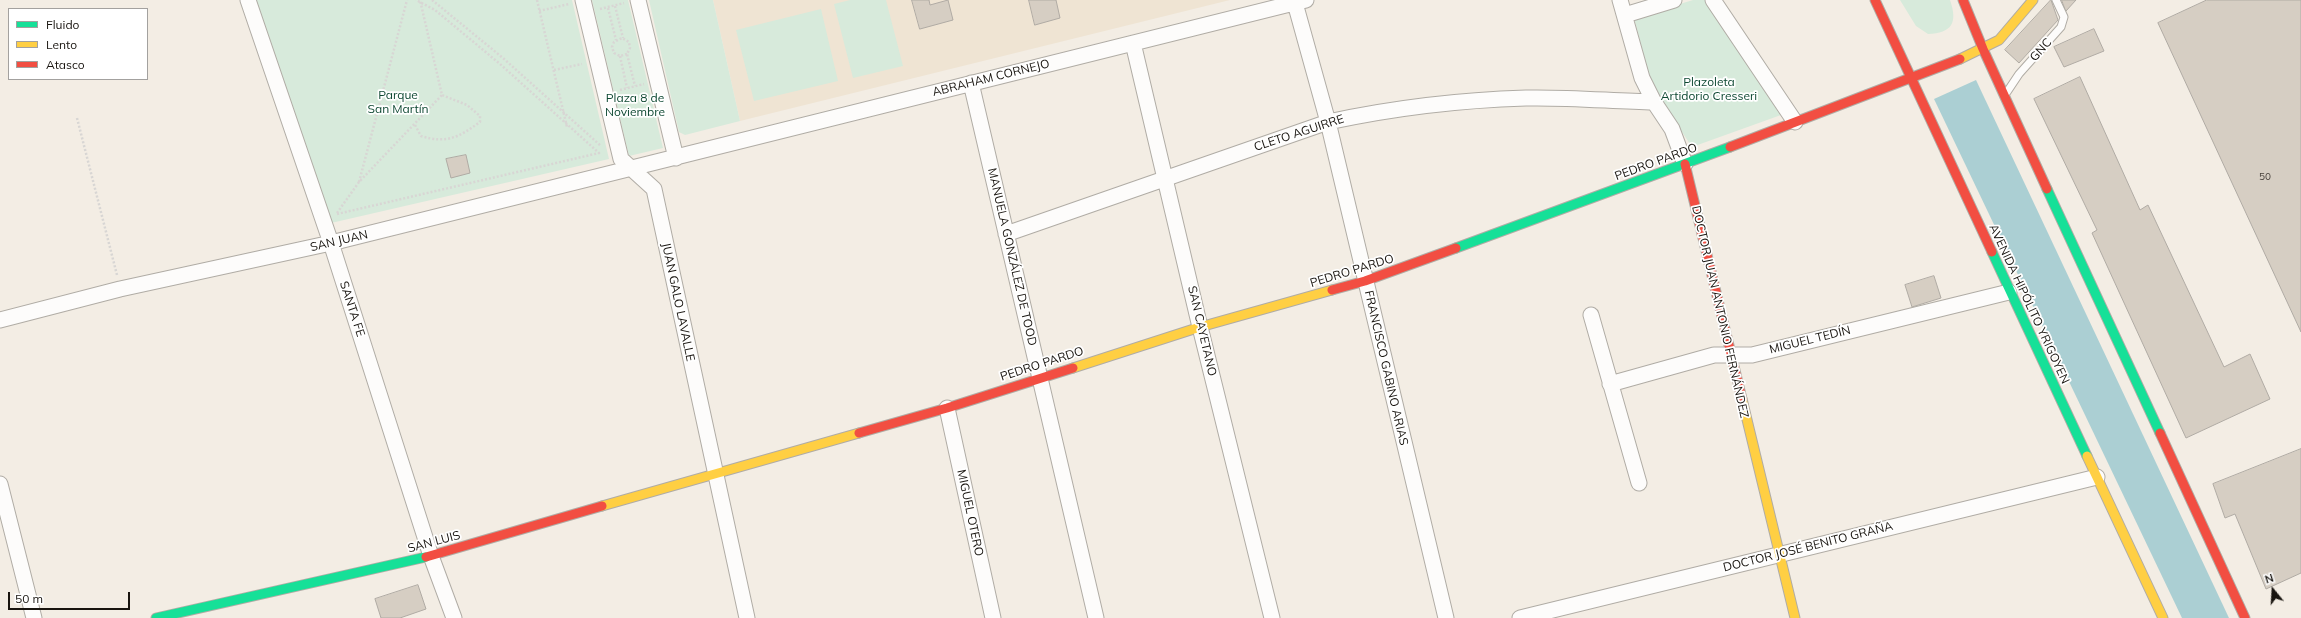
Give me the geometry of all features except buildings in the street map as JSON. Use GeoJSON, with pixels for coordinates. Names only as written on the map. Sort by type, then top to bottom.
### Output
{"type":"FeatureCollection","features":[{"type":"Feature","properties":{"kind":"main road","name":"AVENIDA HIPÓLITO YRIGOYEN"},"geometry":{"type":"LineString","coordinates":[[1875,0],[2009,292],[2097,477],[2159,615]]}},
{"type":"Feature","properties":{"kind":"main road"},"geometry":{"type":"LineString","coordinates":[[1963,0],[2004,96],[2245,618]]}},
{"type":"Feature","properties":{"kind":"main road","name":"PEDRO PARDO"},"geometry":{"type":"LineString","coordinates":[[714,473],[947,408],[1200,327],[1365,281],[1685,164],[1911,79],[1983,49],[1999,40],[2033,0]]}},
{"type":"Feature","properties":{"kind":"main road","name":"DOCTOR JUAN ANTONIO FERNÁNDEZ"},"geometry":{"type":"LineString","coordinates":[[1685,164],[1730,356],[1795,618]]}},
{"type":"Feature","properties":{"kind":"main road","name":"SAN LUIS"},"geometry":{"type":"LineString","coordinates":[[156,618],[431,556],[714,473]]}},
{"type":"Feature","properties":{"kind":"street","name":"SANTA FE"},"geometry":{"type":"LineString","coordinates":[[248,0],[331,243],[431,556],[454,618]]}},
{"type":"Feature","properties":{"kind":"street"},"geometry":{"type":"LineString","coordinates":[[583,0],[621,159]]}},
{"type":"Feature","properties":{"kind":"street","name":"DOCTOR JUAN ANTONIO FERNÁNDEZ"},"geometry":{"type":"LineString","coordinates":[[1620,0],[1642,78],[1654,102],[1672,129],[1685,164]]}},
{"type":"Feature","properties":{"kind":"street"},"geometry":{"type":"LineString","coordinates":[[1625,15],[1674,0]]}},
{"type":"Feature","properties":{"kind":"street"},"geometry":{"type":"LineString","coordinates":[[1713,0],[1795,122]]}},
{"type":"Feature","properties":{"kind":"street","name":"ABRAHAM CORNEJO"},"geometry":{"type":"LineString","coordinates":[[676,158],[1301,1]]}},
{"type":"Feature","properties":{"kind":"street","name":"FRANCISCO GABINO ARIAS"},"geometry":{"type":"LineString","coordinates":[[1301,1],[1365,281],[1446,618]]}},
{"type":"Feature","properties":{"kind":"street"},"geometry":{"type":"LineString","coordinates":[[632,2],[676,158]]}},
{"type":"Feature","properties":{"kind":"street","name":"SAN CAYETANO"},"geometry":{"type":"LineString","coordinates":[[1134,43],[1167,178],[1200,327],[1272,618]]}},
{"type":"Feature","properties":{"kind":"street","name":"MANUELA GONZÁLEZ DE TOOD"},"geometry":{"type":"LineString","coordinates":[[971,83],[1041,377],[1096,618]]}},
{"type":"Feature","properties":{"kind":"street","name":"CLETO AGUIRRE"},"geometry":{"type":"LineString","coordinates":[[1006,234],[1328,122],[1372,112],[1475,101],[1528,98],[1654,102]]}},
{"type":"Feature","properties":{"kind":"street","name":"SAN JUAN"},"geometry":{"type":"LineString","coordinates":[[0,320],[120,289],[331,243],[676,158]]}},
{"type":"Feature","properties":{"kind":"street","name":"JUAN GALO LAVALLE"},"geometry":{"type":"LineString","coordinates":[[621,159],[646,180],[654,189],[714,473],[747,618]]}},
{"type":"Feature","properties":{"kind":"street","name":"MIGUEL TEDÍN"},"geometry":{"type":"LineString","coordinates":[[1610,384],[1714,355],[1730,356],[1752,354],[2009,292]]}},
{"type":"Feature","properties":{"kind":"street"},"geometry":{"type":"LineString","coordinates":[[1591,316],[1639,483]]}},
{"type":"Feature","properties":{"kind":"street","name":"MIGUEL OTERO"},"geometry":{"type":"LineString","coordinates":[[947,408],[993,618]]}},
{"type":"Feature","properties":{"kind":"street","name":"DOCTOR JOSÉ BENITO GRAÑA"},"geometry":{"type":"LineString","coordinates":[[1520,618],[2097,477]]}},
{"type":"Feature","properties":{"kind":"street"},"geometry":{"type":"LineString","coordinates":[[0,487],[34,618]]}},
{"type":"Feature","properties":{"kind":"lane","name":"GNC"},"geometry":{"type":"LineString","coordinates":[[2004,96],[2019,74],[2061,27],[2064,17],[2056,0]]}},
{"type":"Feature","properties":{"kind":"path"},"geometry":{"type":"LineString","coordinates":[[359,182],[407,0]]}},
{"type":"Feature","properties":{"kind":"path"},"geometry":{"type":"LineString","coordinates":[[335,215],[599,153],[568,127],[500,64],[435,10],[421,1],[416,0]]}},
{"type":"Feature","properties":{"kind":"path"},"geometry":{"type":"LineString","coordinates":[[432,0],[439,3],[503,58],[615,158],[621,159]]}},
{"type":"Feature","properties":{"kind":"path"},"geometry":{"type":"LineString","coordinates":[[537,0],[568,127]]}},
{"type":"Feature","properties":{"kind":"path"},"geometry":{"type":"LineString","coordinates":[[539,11],[583,0]]}},
{"type":"Feature","properties":{"kind":"path"},"geometry":{"type":"LineString","coordinates":[[421,1],[442,95]]}},
{"type":"Feature","properties":{"kind":"path"},"geometry":{"type":"LineString","coordinates":[[598,10],[632,2]]}},
{"type":"Feature","properties":{"kind":"path"},"geometry":{"type":"LineString","coordinates":[[615,6],[623,38],[630,44],[627,54],[634,86]]}},
{"type":"Feature","properties":{"kind":"path"},"geometry":{"type":"LineString","coordinates":[[608,8],[616,40],[612,49],[614,53],[620,56],[627,54]]}},
{"type":"Feature","properties":{"kind":"path"},"geometry":{"type":"LineString","coordinates":[[616,40],[623,38]]}},
{"type":"Feature","properties":{"kind":"path"},"geometry":{"type":"LineString","coordinates":[[620,56],[627,88]]}},
{"type":"Feature","properties":{"kind":"path"},"geometry":{"type":"LineString","coordinates":[[554,70],[597,60]]}},
{"type":"Feature","properties":{"kind":"path"},"geometry":{"type":"LineString","coordinates":[[617,90],[645,83]]}},
{"type":"Feature","properties":{"kind":"path"},"geometry":{"type":"LineString","coordinates":[[415,125],[421,136],[437,140],[451,139],[465,133],[480,122],[480,116],[467,105],[442,95]]}},
{"type":"Feature","properties":{"kind":"path"},"geometry":{"type":"LineString","coordinates":[[335,215],[359,182],[442,95]]}},
{"type":"Feature","properties":{"kind":"path"},"geometry":{"type":"LineString","coordinates":[[77,118],[120,289]]}},
{"type":"Feature","properties":{"kind":"path"},"geometry":{"type":"LineString","coordinates":[[333,207],[335,215]]}},
{"type":"Feature","properties":{"kind":"shaded area"},"geometry":{"type":"Polygon","coordinates":[[[713,0],[1230,0],[740,121],[713,0]]]}},
{"type":"Feature","properties":{"kind":"green space","name":"Parque San Martín"},"geometry":{"type":"Polygon","coordinates":[[[255,0],[572,0],[609,159],[331,223],[255,0]]]}},
{"type":"Feature","properties":{"kind":"green space","name":"Plaza 8 de Noviembre"},"geometry":{"type":"Polygon","coordinates":[[[592,0],[628,0],[663,148],[629,156],[592,0]]]}},
{"type":"Feature","properties":{"kind":"green space"},"geometry":{"type":"Polygon","coordinates":[[[649,0],[713,0],[740,121],[685,135],[679,132],[649,0]]]}},
{"type":"Feature","properties":{"kind":"green space"},"geometry":{"type":"Polygon","coordinates":[[[850,0],[886,0],[903,66],[853,78],[834,4],[850,0]]]}},
{"type":"Feature","properties":{"kind":"green space","name":"Plazoleta Artidorio Cresseri"},"geometry":{"type":"Polygon","coordinates":[[[1693,0],[1707,0],[1781,115],[1692,147],[1658,96],[1649,75],[1634,18],[1693,0]]]}},
{"type":"Feature","properties":{"kind":"green space"},"geometry":{"type":"Polygon","coordinates":[[[1900,0],[1950,0],[1953,21],[1948,29],[1943,32],[1928,34],[1916,26],[1900,0]]]}},
{"type":"Feature","properties":{"kind":"green space"},"geometry":{"type":"Polygon","coordinates":[[[821,9],[838,81],[754,101],[736,30],[821,9]]]}},
{"type":"Feature","properties":{"kind":"water"},"geometry":{"type":"Polygon","coordinates":[[[1976,80],[2229,618],[2182,618],[1934,99],[1976,80]]]}},
{"type":"Feature","properties":{"kind":"traffic: fast"},"geometry":{"type":"LineString","coordinates":[[1456,248],[1730,147]]}},
{"type":"Feature","properties":{"kind":"traffic: fast"},"geometry":{"type":"LineString","coordinates":[[2047,189],[2160,433]]}},
{"type":"Feature","properties":{"kind":"traffic: fast"},"geometry":{"type":"LineString","coordinates":[[1992,252],[2087,456]]}},
{"type":"Feature","properties":{"kind":"traffic: fast"},"geometry":{"type":"LineString","coordinates":[[156,618],[426,557]]}},
{"type":"Feature","properties":{"kind":"traffic: slow"},"geometry":{"type":"LineString","coordinates":[[1960,59],[1999,40],[2033,0]]}},
{"type":"Feature","properties":{"kind":"traffic: slow"},"geometry":{"type":"LineString","coordinates":[[1073,368],[1200,327],[1332,290]]}},
{"type":"Feature","properties":{"kind":"traffic: slow"},"geometry":{"type":"LineString","coordinates":[[1742,399],[1795,618]]}},
{"type":"Feature","properties":{"kind":"traffic: slow"},"geometry":{"type":"LineString","coordinates":[[602,506],[859,433]]}},
{"type":"Feature","properties":{"kind":"traffic: slow"},"geometry":{"type":"LineString","coordinates":[[2087,456],[2163,618]]}},
{"type":"Feature","properties":{"kind":"traffic: jam"},"geometry":{"type":"LineString","coordinates":[[1875,0],[1992,252]]}},
{"type":"Feature","properties":{"kind":"traffic: jam"},"geometry":{"type":"LineString","coordinates":[[1963,0],[1983,49],[2047,189]]}},
{"type":"Feature","properties":{"kind":"traffic: jam"},"geometry":{"type":"LineString","coordinates":[[1730,147],[1960,59]]}},
{"type":"Feature","properties":{"kind":"traffic: jam"},"geometry":{"type":"LineString","coordinates":[[1685,164],[1742,399]]}},
{"type":"Feature","properties":{"kind":"traffic: jam"},"geometry":{"type":"LineString","coordinates":[[1332,290],[1365,281],[1456,248]]}},
{"type":"Feature","properties":{"kind":"traffic: jam"},"geometry":{"type":"LineString","coordinates":[[859,433],[947,408],[1073,368]]}},
{"type":"Feature","properties":{"kind":"traffic: jam"},"geometry":{"type":"LineString","coordinates":[[2160,433],[2245,618]]}},
{"type":"Feature","properties":{"kind":"traffic: jam"},"geometry":{"type":"LineString","coordinates":[[426,557],[602,506]]}}]}
